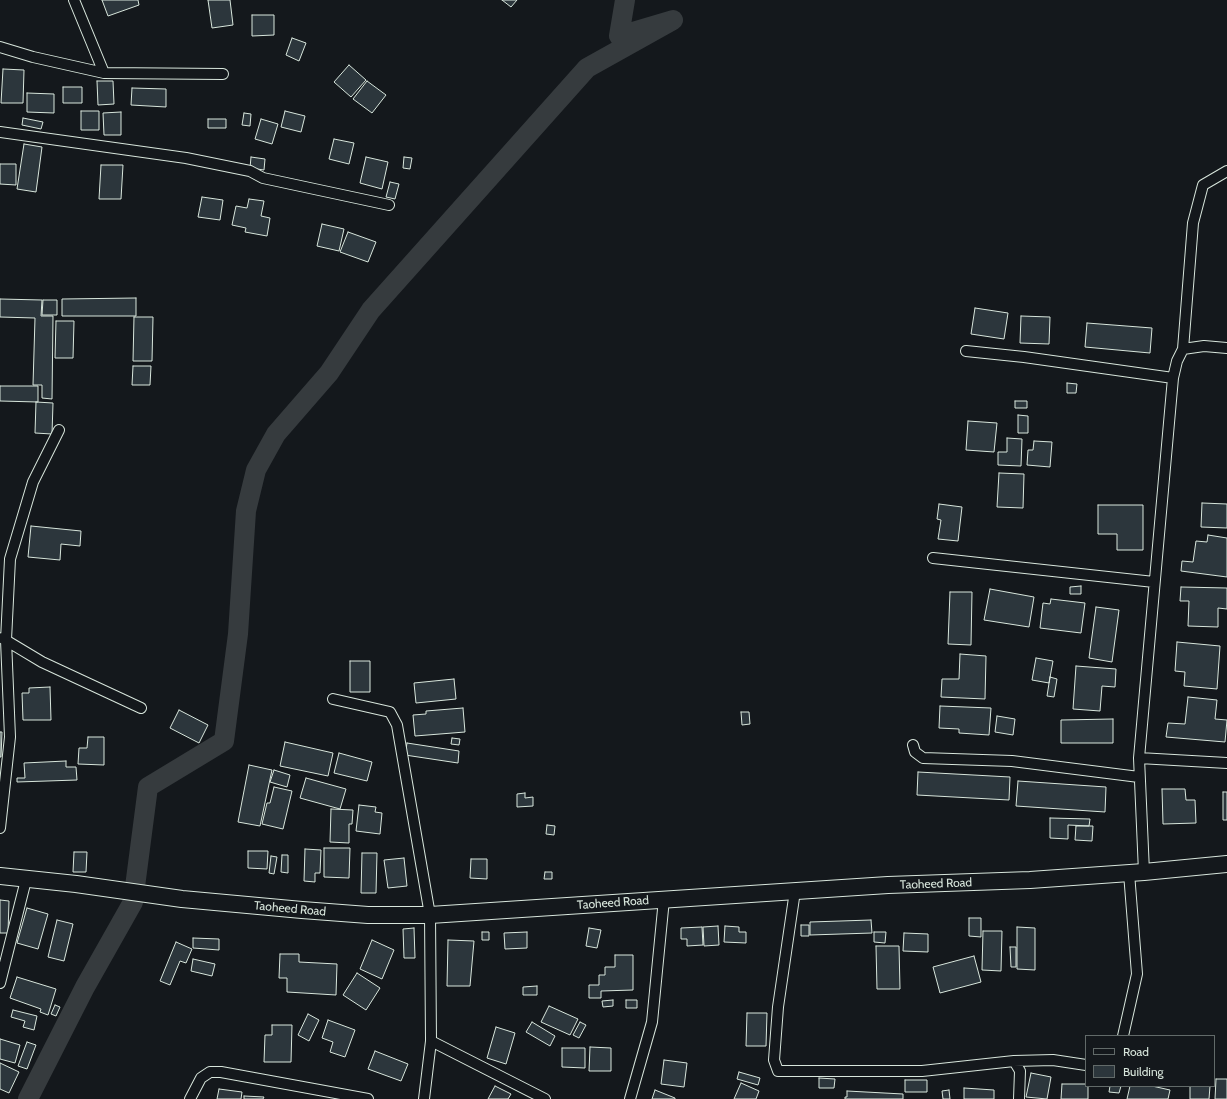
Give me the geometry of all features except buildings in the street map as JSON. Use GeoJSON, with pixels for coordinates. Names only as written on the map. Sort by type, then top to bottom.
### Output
{"type":"FeatureCollection","features":[{"type":"Feature","properties":{"kind":"main road","name":"Taoheed Road"},"geometry":{"type":"LineString","coordinates":[[0,876],[26,880],[76,884],[182,899],[368,915],[430,915],[794,891],[1030,880],[1136,873],[1227,864]]}},
{"type":"Feature","properties":{"kind":"street"},"geometry":{"type":"LineString","coordinates":[[74,0],[104,74]]}},
{"type":"Feature","properties":{"kind":"street"},"geometry":{"type":"LineString","coordinates":[[0,47],[33,57],[104,74],[223,74]]}},
{"type":"Feature","properties":{"kind":"street"},"geometry":{"type":"LineString","coordinates":[[0,132],[99,144],[186,158],[250,171],[263,178],[388,206]]}},
{"type":"Feature","properties":{"kind":"street"},"geometry":{"type":"LineString","coordinates":[[1123,1035],[1137,974],[1136,873],[1139,758],[1173,378],[1177,361],[1183,349],[1193,223],[1203,185],[1227,172]]}},
{"type":"Feature","properties":{"kind":"street"},"geometry":{"type":"LineString","coordinates":[[1183,349],[1204,346],[1227,348]]}},
{"type":"Feature","properties":{"kind":"street"},"geometry":{"type":"LineString","coordinates":[[966,351],[1024,357],[1173,378]]}},
{"type":"Feature","properties":{"kind":"street"},"geometry":{"type":"LineString","coordinates":[[0,828],[10,737],[3,638],[10,559],[33,482],[58,430]]}},
{"type":"Feature","properties":{"kind":"street"},"geometry":{"type":"LineString","coordinates":[[933,558],[1154,582]]}},
{"type":"Feature","properties":{"kind":"street"},"geometry":{"type":"LineString","coordinates":[[3,638],[42,662],[140,708]]}},
{"type":"Feature","properties":{"kind":"street"},"geometry":{"type":"LineString","coordinates":[[333,699],[390,712],[397,725],[430,915],[431,1041],[424,1099]]}},
{"type":"Feature","properties":{"kind":"street"},"geometry":{"type":"LineString","coordinates":[[913,745],[915,752],[923,758],[1012,762],[1139,778]]}},
{"type":"Feature","properties":{"kind":"street"},"geometry":{"type":"LineString","coordinates":[[1139,758],[1227,763]]}},
{"type":"Feature","properties":{"kind":"street"},"geometry":{"type":"LineString","coordinates":[[0,984],[26,880]]}},
{"type":"Feature","properties":{"kind":"street"},"geometry":{"type":"LineString","coordinates":[[794,891],[778,1007],[774,1060],[778,1071],[922,1071],[1014,1061],[1052,1060],[1085,1065]]}},
{"type":"Feature","properties":{"kind":"street"},"geometry":{"type":"LineString","coordinates":[[630,1099],[652,1022],[664,899]]}},
{"type":"Feature","properties":{"kind":"street"},"geometry":{"type":"LineString","coordinates":[[431,1041],[545,1099]]}},
{"type":"Feature","properties":{"kind":"street"},"geometry":{"type":"LineString","coordinates":[[1014,1061],[1020,1071],[1019,1099]]}},
{"type":"Feature","properties":{"kind":"street"},"geometry":{"type":"LineString","coordinates":[[190,1099],[201,1078],[210,1072],[221,1072],[368,1099]]}},
{"type":"Feature","properties":{"kind":"waterway"},"geometry":{"type":"LineString","coordinates":[[28,1099],[85,987],[133,902],[148,787],[224,741],[238,634],[246,511],[256,470],[276,434],[329,373],[371,310],[587,68],[673,20],[619,36],[625,0]]}}]}
